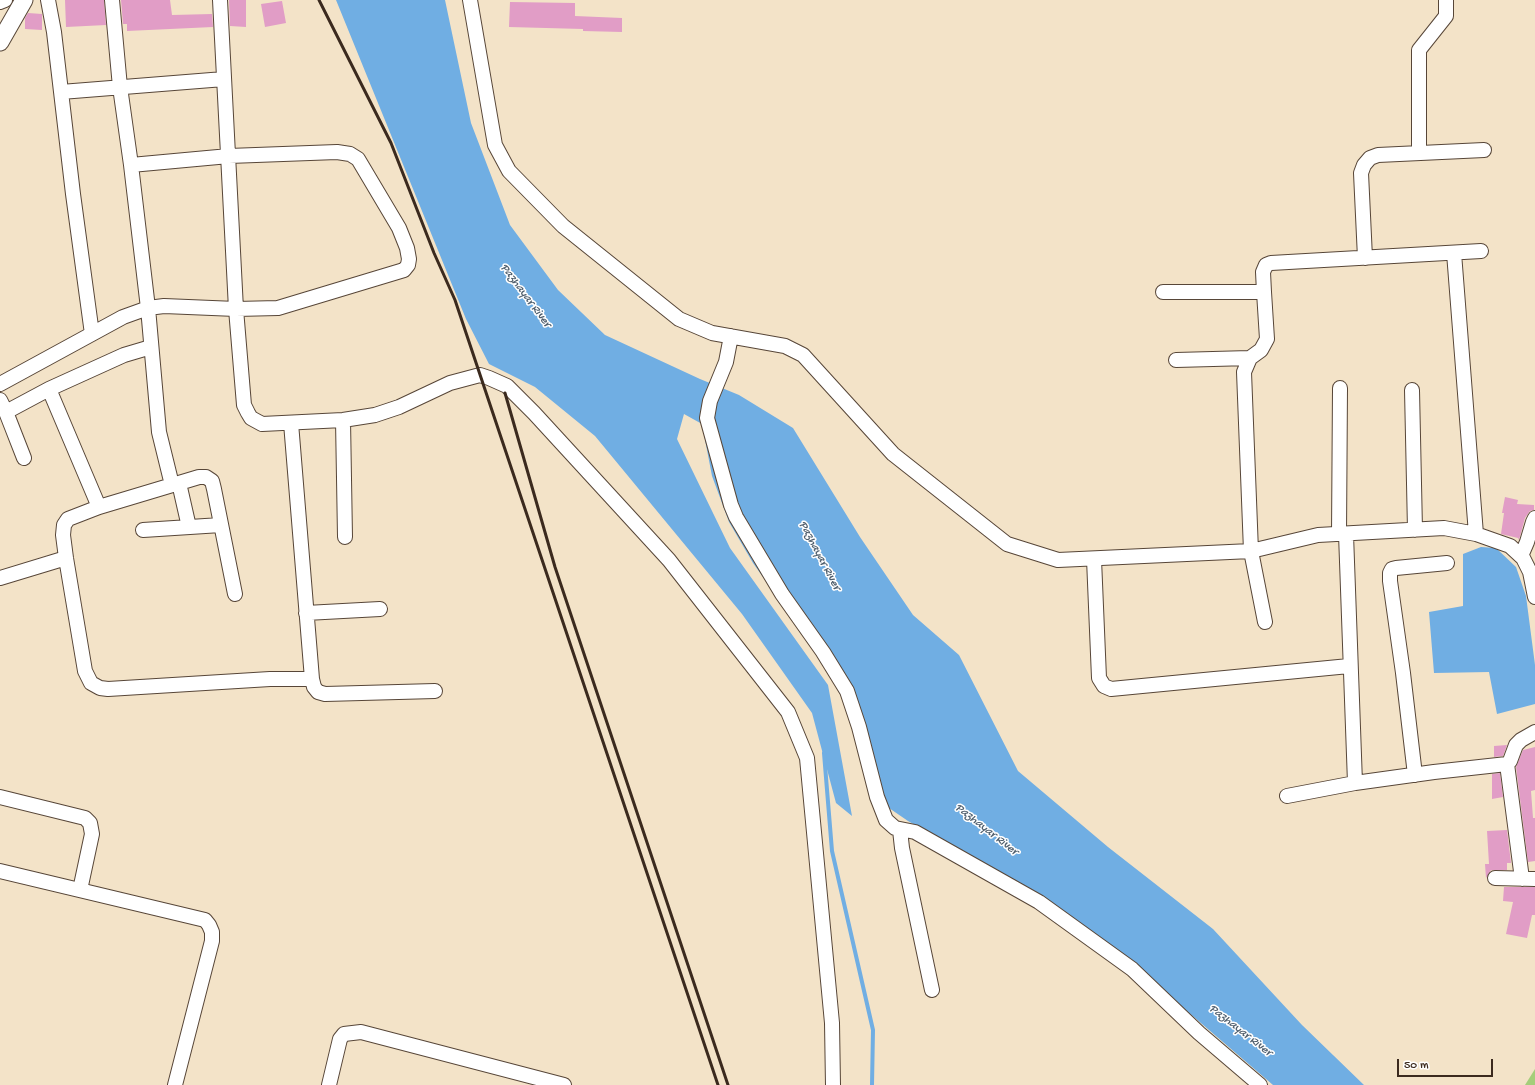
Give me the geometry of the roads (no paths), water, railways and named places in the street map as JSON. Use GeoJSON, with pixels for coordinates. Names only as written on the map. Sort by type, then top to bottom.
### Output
{"type":"FeatureCollection","features":[{"type":"Feature","properties":{"kind":"main road"},"geometry":{"type":"LineString","coordinates":[[2,33],[24,0]]}},
{"type":"Feature","properties":{"kind":"street"},"geometry":{"type":"LineString","coordinates":[[0,2],[5,0]]}},
{"type":"Feature","properties":{"kind":"street"},"geometry":{"type":"LineString","coordinates":[[48,0],[54,32],[92,334]]}},
{"type":"Feature","properties":{"kind":"street"},"geometry":{"type":"LineString","coordinates":[[112,0],[120,87],[148,308],[159,432],[189,527]]}},
{"type":"Feature","properties":{"kind":"street"},"geometry":{"type":"LineString","coordinates":[[220,0],[236,309],[244,404],[248,413],[252,418],[262,424],[343,420],[375,415],[399,407],[450,383],[480,376],[507,386],[534,413],[669,560],[788,712],[807,758],[832,1023],[833,1085]]}},
{"type":"Feature","properties":{"kind":"street"},"geometry":{"type":"LineString","coordinates":[[470,0],[495,145],[508,170],[563,226],[679,319],[712,333],[785,346],[803,355],[894,454],[1007,544],[1058,560],[1094,559],[1251,551],[1318,536],[1444,528],[1476,534],[1510,546],[1523,558],[1530,572],[1535,597]]}},
{"type":"Feature","properties":{"kind":"street"},"geometry":{"type":"LineString","coordinates":[[1419,153],[1419,50],[1446,16],[1446,0]]}},
{"type":"Feature","properties":{"kind":"street"},"geometry":{"type":"LineString","coordinates":[[61,92],[224,79]]}},
{"type":"Feature","properties":{"kind":"street"},"geometry":{"type":"LineString","coordinates":[[1365,258],[1361,173],[1364,165],[1370,158],[1378,155],[1484,150]]}},
{"type":"Feature","properties":{"kind":"street"},"geometry":{"type":"LineString","coordinates":[[0,384],[123,317],[148,308],[164,306],[236,309],[278,308],[404,270],[408,265],[409,259],[407,248],[399,228],[355,155],[337,152],[229,156],[131,165]]}},
{"type":"Feature","properties":{"kind":"street"},"geometry":{"type":"LineString","coordinates":[[1265,622],[1251,551],[1244,372],[1250,358],[1261,350],[1267,339],[1263,272],[1266,265],[1271,263],[1481,251]]}},
{"type":"Feature","properties":{"kind":"street"},"geometry":{"type":"LineString","coordinates":[[1454,253],[1476,534]]}},
{"type":"Feature","properties":{"kind":"street"},"geometry":{"type":"LineString","coordinates":[[1163,292],[1264,292]]}},
{"type":"Feature","properties":{"kind":"street"},"geometry":{"type":"LineString","coordinates":[[731,336],[726,362],[710,401],[707,418],[731,505],[736,517],[782,594],[823,652],[847,691],[860,728],[882,811],[890,825],[900,830],[916,832],[1045,906],[1132,968],[1198,1033],[1260,1085]]}},
{"type":"Feature","properties":{"kind":"street"},"geometry":{"type":"LineString","coordinates":[[24,458],[3,406],[49,390],[124,355],[151,347]]}},
{"type":"Feature","properties":{"kind":"street"},"geometry":{"type":"LineString","coordinates":[[1176,360],[1250,358]]}},
{"type":"Feature","properties":{"kind":"street"},"geometry":{"type":"LineString","coordinates":[[1340,388],[1343,534],[1355,783]]}},
{"type":"Feature","properties":{"kind":"street"},"geometry":{"type":"LineString","coordinates":[[49,390],[100,507]]}},
{"type":"Feature","properties":{"kind":"street"},"geometry":{"type":"LineString","coordinates":[[1412,390],[1415,530]]}},
{"type":"Feature","properties":{"kind":"street"},"geometry":{"type":"LineString","coordinates":[[343,420],[345,537]]}},
{"type":"Feature","properties":{"kind":"street"},"geometry":{"type":"LineString","coordinates":[[291,423],[306,613],[314,687],[318,692],[325,694],[435,691]]}},
{"type":"Feature","properties":{"kind":"street"},"geometry":{"type":"LineString","coordinates":[[235,594],[212,481],[206,477],[199,477],[100,507],[68,519],[64,526],[63,535],[66,558],[85,672],[91,683],[100,688],[270,679],[312,679]]}},
{"type":"Feature","properties":{"kind":"street"},"geometry":{"type":"LineString","coordinates":[[1521,556],[1535,518]]}},
{"type":"Feature","properties":{"kind":"street"},"geometry":{"type":"LineString","coordinates":[[143,530],[221,525]]}},
{"type":"Feature","properties":{"kind":"street"},"geometry":{"type":"LineString","coordinates":[[0,578],[66,558]]}},
{"type":"Feature","properties":{"kind":"street"},"geometry":{"type":"LineString","coordinates":[[1094,559],[1099,678],[1104,686],[1111,689],[1350,666]]}},
{"type":"Feature","properties":{"kind":"street"},"geometry":{"type":"LineString","coordinates":[[1415,775],[1390,573],[1392,569],[1396,568],[1447,563]]}},
{"type":"Feature","properties":{"kind":"street"},"geometry":{"type":"LineString","coordinates":[[306,613],[380,609]]}},
{"type":"Feature","properties":{"kind":"street"},"geometry":{"type":"LineString","coordinates":[[1287,796],[1355,783],[1507,764],[1510,761],[1516,745],[1521,740],[1535,732]]}},
{"type":"Feature","properties":{"kind":"street"},"geometry":{"type":"LineString","coordinates":[[1494,878],[1528,879],[1507,764]]}},
{"type":"Feature","properties":{"kind":"street"},"geometry":{"type":"LineString","coordinates":[[0,797],[85,818],[90,823],[92,834],[80,890]]}},
{"type":"Feature","properties":{"kind":"street"},"geometry":{"type":"LineString","coordinates":[[900,830],[902,848],[932,990]]}},
{"type":"Feature","properties":{"kind":"street"},"geometry":{"type":"LineString","coordinates":[[0,871],[204,920],[209,925],[212,932],[212,941],[175,1085]]}},
{"type":"Feature","properties":{"kind":"street"},"geometry":{"type":"LineString","coordinates":[[328,1085],[340,1039],[344,1034],[360,1032],[564,1085]]}},
{"type":"Feature","properties":{"kind":"water","name":"Pazhayar River"},"geometry":{"type":"Polygon","coordinates":[[[336,0],[445,0],[471,123],[510,225],[558,290],[605,335],[700,379],[739,395],[793,428],[860,537],[913,615],[959,655],[1018,771],[1108,847],[1213,929],[1302,1025],[1364,1085],[1273,1085],[1124,957],[1009,879],[908,821],[870,795],[848,709],[820,658],[753,563],[729,522],[712,476],[702,424],[684,414],[677,439],[730,548],[828,685],[852,816],[836,803],[812,713],[742,614],[595,436],[535,387],[489,364],[466,319],[336,0]]]}},
{"type":"Feature","properties":{"kind":"water"},"geometry":{"type":"Polygon","coordinates":[[[1481,547],[1496,548],[1516,567],[1526,596],[1535,665],[1535,704],[1497,714],[1489,672],[1434,673],[1429,612],[1463,606],[1463,554],[1481,547]]]}},
{"type":"Feature","properties":{"kind":"waterway"},"geometry":{"type":"LineString","coordinates":[[824,753],[832,851],[873,1030],[872,1085]]}},
{"type":"Feature","properties":{"kind":"railway"},"geometry":{"type":"LineString","coordinates":[[319,0],[391,143],[434,253],[455,300],[718,1085]]}},
{"type":"Feature","properties":{"kind":"railway"},"geometry":{"type":"LineString","coordinates":[[505,393],[555,567],[728,1085]]}}]}
